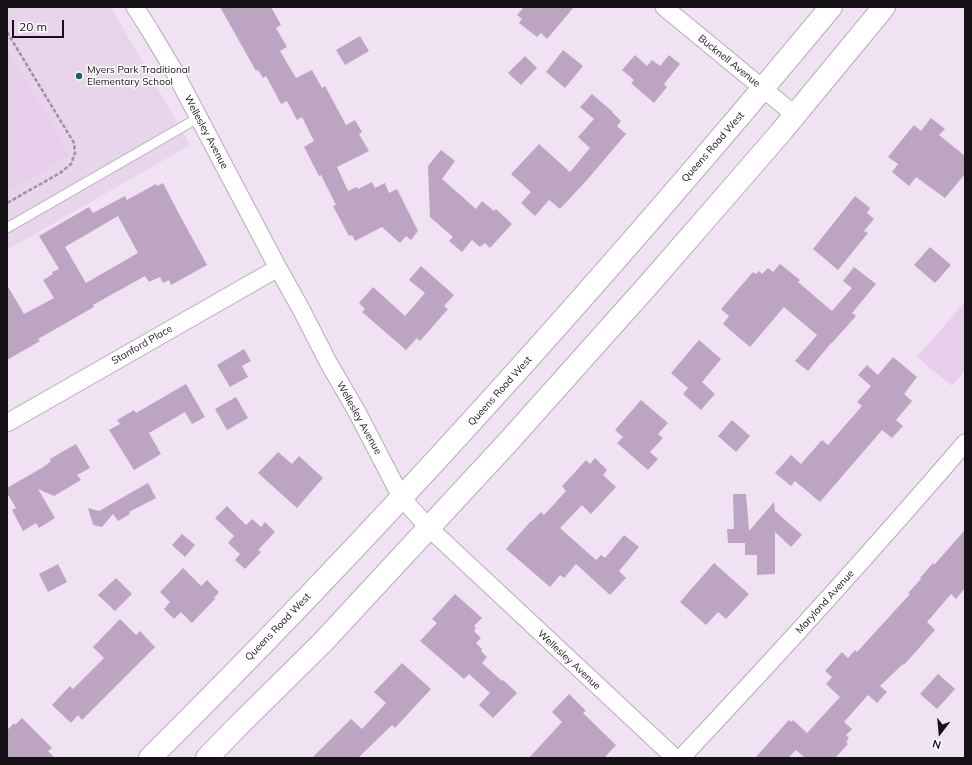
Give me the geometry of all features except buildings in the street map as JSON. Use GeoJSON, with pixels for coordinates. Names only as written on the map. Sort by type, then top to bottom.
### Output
{"type":"FeatureCollection","features":[{"type":"Feature","properties":{"kind":"street","name":"Wellesley Avenue"},"geometry":{"type":"LineString","coordinates":[[135,7],[164,53],[402,497],[429,528],[674,758]]}},
{"type":"Feature","properties":{"kind":"street","name":"Bucknell Avenue"},"geometry":{"type":"LineString","coordinates":[[664,7],[795,115]]}},
{"type":"Feature","properties":{"kind":"street","name":"Queens Road West"},"geometry":{"type":"LineString","coordinates":[[150,758],[284,621],[495,397],[606,272],[763,89],[831,7]]}},
{"type":"Feature","properties":{"kind":"street"},"geometry":{"type":"LineString","coordinates":[[207,758],[322,642],[476,478],[550,396],[795,115],[884,7]]}},
{"type":"Feature","properties":{"kind":"street","name":"Stanford Place"},"geometry":{"type":"LineString","coordinates":[[7,424],[278,268]]}},
{"type":"Feature","properties":{"kind":"street","name":"Maryland Avenue"},"geometry":{"type":"LineString","coordinates":[[681,758],[744,692],[965,443]]}},
{"type":"Feature","properties":{"kind":"lane"},"geometry":{"type":"LineString","coordinates":[[7,228],[198,118]]}},
{"type":"Feature","properties":{"kind":"path"},"geometry":{"type":"LineString","coordinates":[[7,32],[74,143],[76,153],[71,164],[60,173],[7,203]]}},
{"type":"Feature","properties":{"kind":"shaded area","name":"Myers Park Traditional Elementary School"},"geometry":{"type":"Polygon","coordinates":[[[7,7],[111,7],[190,145],[7,250],[7,7]]]}},
{"type":"Feature","properties":{"kind":"shaded area"},"geometry":{"type":"Polygon","coordinates":[[[7,48],[69,155],[7,192],[7,48]]]}},
{"type":"Feature","properties":{"kind":"shaded area"},"geometry":{"type":"Polygon","coordinates":[[[965,302],[965,371],[952,386],[917,357],[965,302]]]}},
{"type":"Feature","properties":{"kind":"place","name":"Myers Park Traditional Elementary School"},"geometry":{"type":"Point","coordinates":[79,76]}}]}
